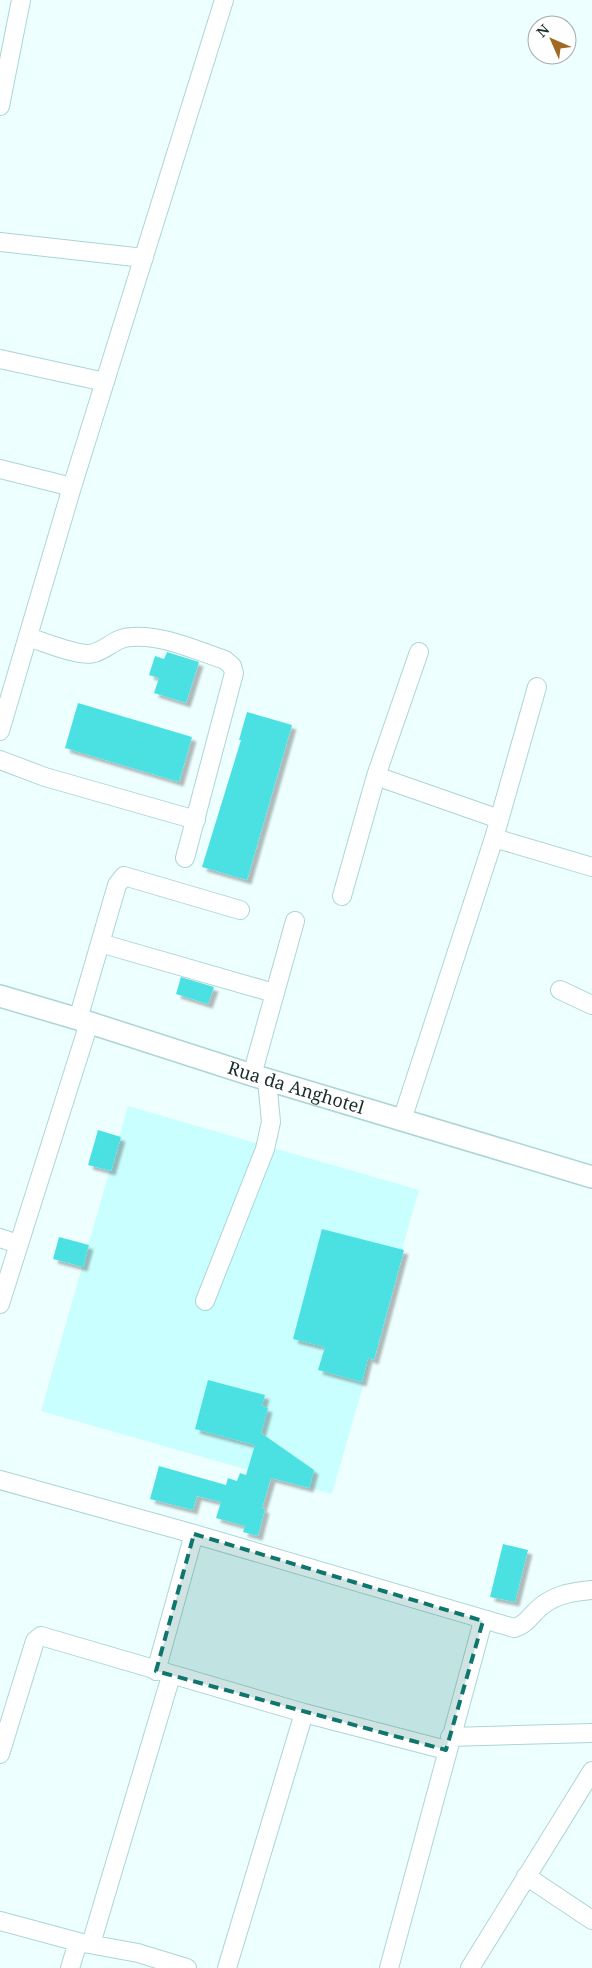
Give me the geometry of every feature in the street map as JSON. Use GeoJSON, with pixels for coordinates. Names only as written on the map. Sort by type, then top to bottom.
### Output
{"type":"FeatureCollection","features":[{"type":"Feature","properties":{"kind":"main road","name":"Rua da Anghotel"},"geometry":{"type":"LineString","coordinates":[[0,996],[260,1078],[592,1177]]}},
{"type":"Feature","properties":{"kind":"street"},"geometry":{"type":"LineString","coordinates":[[1,95],[21,0]]}},
{"type":"Feature","properties":{"kind":"street"},"geometry":{"type":"LineString","coordinates":[[0,731],[72,487],[224,0]]}},
{"type":"Feature","properties":{"kind":"street"},"geometry":{"type":"LineString","coordinates":[[0,242],[144,258]]}},
{"type":"Feature","properties":{"kind":"street"},"geometry":{"type":"LineString","coordinates":[[0,359],[105,382]]}},
{"type":"Feature","properties":{"kind":"street"},"geometry":{"type":"LineString","coordinates":[[0,470],[72,487]]}},
{"type":"Feature","properties":{"kind":"street"},"geometry":{"type":"LineString","coordinates":[[28,637],[86,654],[99,651],[123,638],[134,636],[167,641],[225,660],[232,666],[234,673],[185,858]]}},
{"type":"Feature","properties":{"kind":"street"},"geometry":{"type":"LineString","coordinates":[[342,896],[376,776],[419,652]]}},
{"type":"Feature","properties":{"kind":"street"},"geometry":{"type":"LineString","coordinates":[[402,1120],[494,838],[537,687]]}},
{"type":"Feature","properties":{"kind":"street"},"geometry":{"type":"LineString","coordinates":[[0,760],[46,777],[196,820]]}},
{"type":"Feature","properties":{"kind":"street"},"geometry":{"type":"LineString","coordinates":[[376,776],[499,819]]}},
{"type":"Feature","properties":{"kind":"street"},"geometry":{"type":"LineString","coordinates":[[494,838],[592,867]]}},
{"type":"Feature","properties":{"kind":"street"},"geometry":{"type":"LineString","coordinates":[[0,1304],[46,1163],[83,1021],[100,943],[117,885],[124,876],[240,910]]}},
{"type":"Feature","properties":{"kind":"street"},"geometry":{"type":"LineString","coordinates":[[205,1301],[265,1149],[270,1122],[260,1078],[274,993],[295,922]]}},
{"type":"Feature","properties":{"kind":"street"},"geometry":{"type":"LineString","coordinates":[[100,943],[274,993]]}},
{"type":"Feature","properties":{"kind":"street"},"geometry":{"type":"LineString","coordinates":[[560,990],[592,1005]]}},
{"type":"Feature","properties":{"kind":"street"},"geometry":{"type":"LineString","coordinates":[[0,1238],[18,1244]]}},
{"type":"Feature","properties":{"kind":"street"},"geometry":{"type":"LineString","coordinates":[[0,1480],[194,1534],[483,1621],[514,1628],[524,1625],[536,1611],[564,1592],[592,1590]]}},
{"type":"Feature","properties":{"kind":"street"},"geometry":{"type":"LineString","coordinates":[[70,1968],[84,1943],[164,1673],[194,1534]]}},
{"type":"Feature","properties":{"kind":"street"},"geometry":{"type":"LineString","coordinates":[[388,1968],[483,1621]]}},
{"type":"Feature","properties":{"kind":"street"},"geometry":{"type":"LineString","coordinates":[[0,1754],[37,1637],[40,1636],[304,1713],[448,1744],[592,1733]]}},
{"type":"Feature","properties":{"kind":"street"},"geometry":{"type":"LineString","coordinates":[[227,1968],[304,1713]]}},
{"type":"Feature","properties":{"kind":"street"},"geometry":{"type":"LineString","coordinates":[[470,1968],[592,1771]]}},
{"type":"Feature","properties":{"kind":"street"},"geometry":{"type":"LineString","coordinates":[[526,1876],[592,1920]]}},
{"type":"Feature","properties":{"kind":"street"},"geometry":{"type":"LineString","coordinates":[[0,1921],[84,1943],[138,1953],[187,1968]]}},
{"type":"Feature","properties":{"kind":"highlighted area"},"geometry":{"type":"Polygon","coordinates":[[[194,1534],[483,1621],[446,1750],[156,1671],[194,1534]]]}},
{"type":"Feature","properties":{"kind":"shaded area"},"geometry":{"type":"Polygon","coordinates":[[[128,1106],[419,1190],[332,1494],[41,1411],[128,1106]]]}},
{"type":"Feature","properties":{"kind":"building"},"geometry":{"type":"Polygon","coordinates":[[[167,652],[199,662],[186,703],[154,693],[159,678],[149,675],[155,656],[164,659],[167,652]]]}},
{"type":"Feature","properties":{"kind":"building"},"geometry":{"type":"Polygon","coordinates":[[[78,703],[192,737],[179,782],[65,748],[78,703]]]}},
{"type":"Feature","properties":{"kind":"building"},"geometry":{"type":"Polygon","coordinates":[[[247,712],[292,725],[247,880],[202,867],[241,740],[239,740],[247,712]]]}},
{"type":"Feature","properties":{"kind":"building"},"geometry":{"type":"Polygon","coordinates":[[[181,977],[214,987],[208,1004],[176,994],[181,977]]]}},
{"type":"Feature","properties":{"kind":"building"},"geometry":{"type":"Polygon","coordinates":[[[98,1130],[121,1137],[111,1171],[88,1165],[98,1130]]]}},
{"type":"Feature","properties":{"kind":"building"},"geometry":{"type":"Polygon","coordinates":[[[322,1229],[404,1250],[374,1360],[368,1358],[362,1382],[318,1370],[325,1347],[293,1339],[322,1229]]]}},
{"type":"Feature","properties":{"kind":"building"},"geometry":{"type":"Polygon","coordinates":[[[59,1237],[89,1245],[83,1267],[53,1259],[59,1237]]]}},
{"type":"Feature","properties":{"kind":"building"},"geometry":{"type":"Polygon","coordinates":[[[208,1380],[265,1395],[262,1406],[268,1408],[261,1433],[314,1470],[309,1488],[271,1478],[262,1508],[265,1509],[258,1536],[243,1532],[245,1526],[216,1518],[221,1502],[197,1496],[193,1510],[150,1499],[159,1466],[226,1485],[228,1478],[237,1481],[240,1473],[246,1475],[255,1445],[195,1429],[208,1380]]]}},
{"type":"Feature","properties":{"kind":"building"},"geometry":{"type":"Polygon","coordinates":[[[503,1544],[528,1550],[515,1602],[490,1597],[503,1544]]]}}]}
